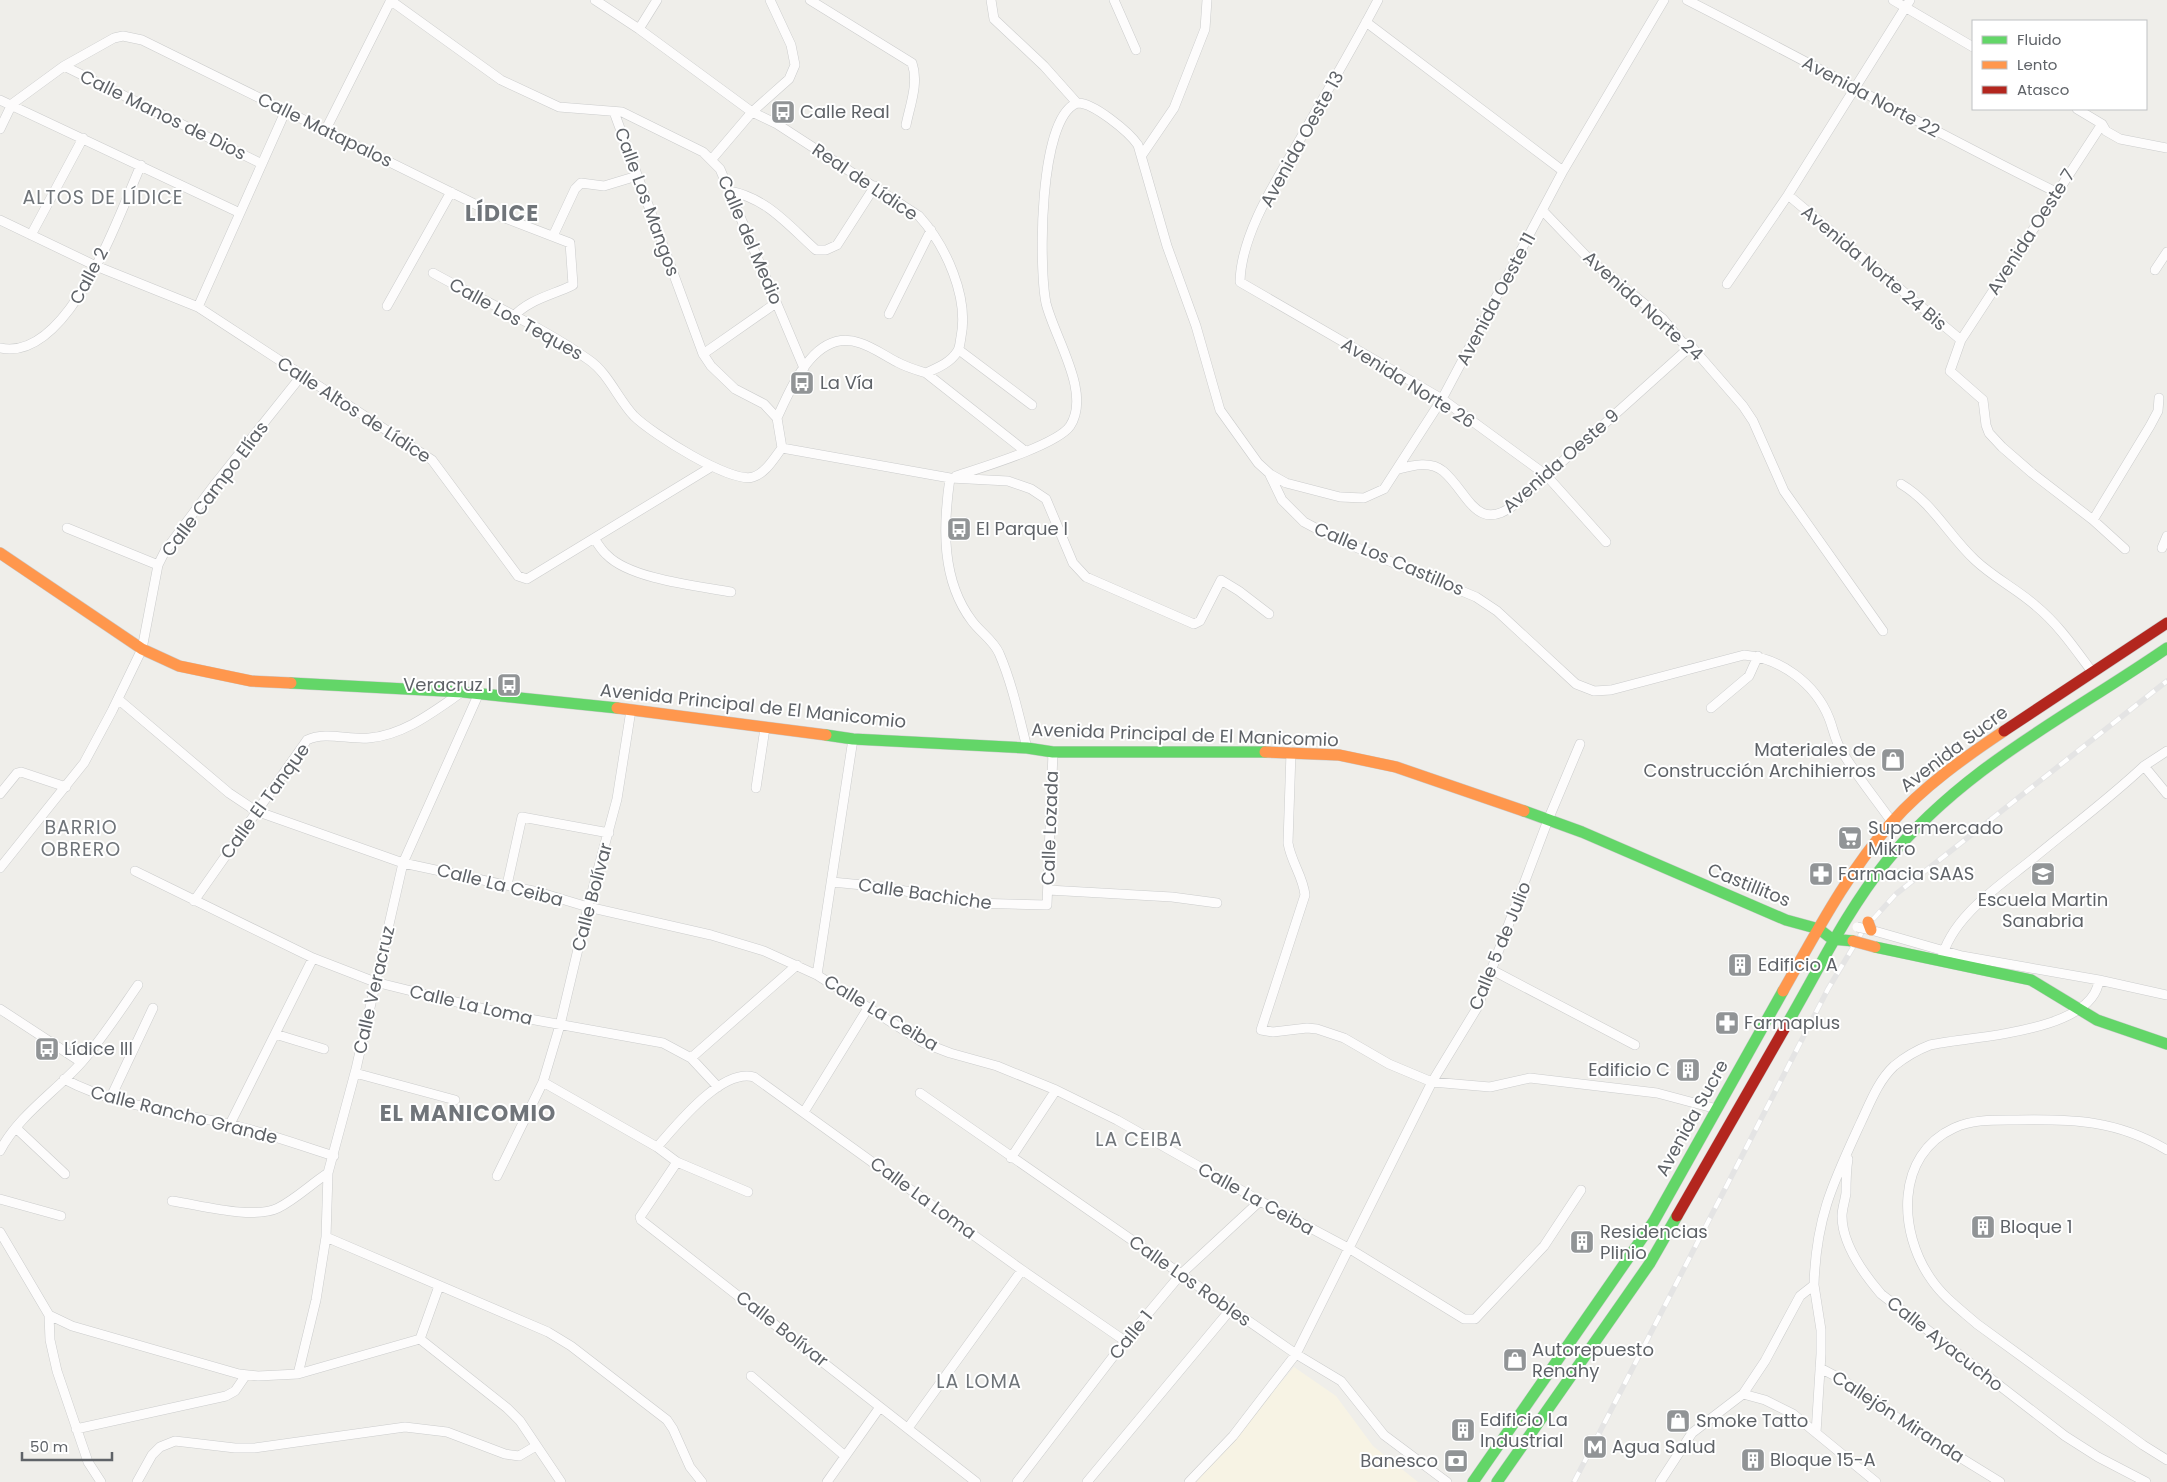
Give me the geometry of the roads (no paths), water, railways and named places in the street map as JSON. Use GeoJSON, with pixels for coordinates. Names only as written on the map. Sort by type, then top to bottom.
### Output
{"type":"FeatureCollection","features":[{"type":"Feature","properties":{"kind":"street"},"geometry":{"type":"LineString","coordinates":[[326,129],[391,0]]}},
{"type":"Feature","properties":{"kind":"street","name":"Calle Los Mangos"},"geometry":{"type":"LineString","coordinates":[[391,0],[501,80],[559,107],[614,112],[703,354],[710,366],[735,389],[764,404],[777,418]]}},
{"type":"Feature","properties":{"kind":"street","name":"Real de Lídice"},"geometry":{"type":"LineString","coordinates":[[594,0],[639,29],[752,112],[777,124],[919,216],[931,230],[960,291],[964,319],[958,350]]}},
{"type":"Feature","properties":{"kind":"street"},"geometry":{"type":"LineString","coordinates":[[639,29],[657,0]]}},
{"type":"Feature","properties":{"kind":"street"},"geometry":{"type":"LineString","coordinates":[[712,159],[752,112],[789,79],[795,65],[791,45],[770,0]]}},
{"type":"Feature","properties":{"kind":"street"},"geometry":{"type":"LineString","coordinates":[[810,0],[912,63],[916,72],[915,85],[906,125]]}},
{"type":"Feature","properties":{"kind":"street","name":"Calle Los Castillos"},"geometry":{"type":"LineString","coordinates":[[992,0],[994,19],[1044,66],[1077,103],[1092,108],[1132,136],[1142,155],[1167,246],[1196,326],[1220,410],[1258,463],[1269,473],[1282,500],[1304,522],[1336,540],[1476,597],[1497,611],[1576,684],[1594,691],[1611,690],[1744,655],[1758,656],[1781,664],[1798,676],[1811,691],[1828,716],[1840,749],[1892,822]]}},
{"type":"Feature","properties":{"kind":"street"},"geometry":{"type":"LineString","coordinates":[[1114,0],[1136,50]]}},
{"type":"Feature","properties":{"kind":"street"},"geometry":{"type":"LineString","coordinates":[[1142,155],[1174,108],[1205,29],[1207,0]]}},
{"type":"Feature","properties":{"kind":"street","name":"Avenida Oeste 13"},"geometry":{"type":"LineString","coordinates":[[1240,282],[1240,269],[1251,234],[1282,172],[1378,0]]}},
{"type":"Feature","properties":{"kind":"street","name":"Avenida Oeste 11"},"geometry":{"type":"LineString","coordinates":[[1269,473],[1286,483],[1340,497],[1364,498],[1384,489],[1399,469],[1442,399],[1563,171],[1664,0]]}},
{"type":"Feature","properties":{"kind":"street","name":"Avenida Norte 22"},"geometry":{"type":"LineString","coordinates":[[1687,0],[1854,86],[1963,146],[2056,192]]}},
{"type":"Feature","properties":{"kind":"street"},"geometry":{"type":"LineString","coordinates":[[1893,0],[1908,4],[1972,47]]}},
{"type":"Feature","properties":{"kind":"street"},"geometry":{"type":"LineString","coordinates":[[1727,284],[1788,195],[1854,86],[1908,4]]}},
{"type":"Feature","properties":{"kind":"street"},"geometry":{"type":"LineString","coordinates":[[1366,22],[1563,171]]}},
{"type":"Feature","properties":{"kind":"street","name":"Calle Matapalos"},"geometry":{"type":"LineString","coordinates":[[0,129],[12,104],[64,66],[114,38],[134,37],[326,129],[504,218],[571,244],[574,283],[533,301],[513,316]]}},
{"type":"Feature","properties":{"kind":"street","name":"Calle Manos de Dios"},"geometry":{"type":"LineString","coordinates":[[64,66],[262,164]]}},
{"type":"Feature","properties":{"kind":"street"},"geometry":{"type":"LineString","coordinates":[[0,100],[240,213]]}},
{"type":"Feature","properties":{"kind":"street"},"geometry":{"type":"LineString","coordinates":[[950,478],[1025,451],[1056,437],[1070,426],[1078,403],[1064,349],[1051,322],[1046,301],[1044,244],[1045,174],[1051,144],[1068,109],[1077,103]]}},
{"type":"Feature","properties":{"kind":"street"},"geometry":{"type":"LineString","coordinates":[[198,307],[286,110]]}},
{"type":"Feature","properties":{"kind":"street"},"geometry":{"type":"LineString","coordinates":[[2079,110],[2102,124],[2106,131],[2120,139],[2167,148]]}},
{"type":"Feature","properties":{"kind":"street","name":"Calle del Medio"},"geometry":{"type":"LineString","coordinates":[[614,112],[622,112],[703,152],[720,169],[804,368]]}},
{"type":"Feature","properties":{"kind":"street","name":"Avenida Oeste 7"},"geometry":{"type":"LineString","coordinates":[[2093,520],[2032,473],[1989,433],[1985,423],[1983,400],[1950,371],[1961,340],[2102,124]]}},
{"type":"Feature","properties":{"kind":"street"},"geometry":{"type":"LineString","coordinates":[[31,235],[83,138]]}},
{"type":"Feature","properties":{"kind":"street","name":"Calle 2"},"geometry":{"type":"LineString","coordinates":[[0,348],[9,350],[21,347],[55,327],[75,304],[96,266],[141,165]]}},
{"type":"Feature","properties":{"kind":"street"},"geometry":{"type":"LineString","coordinates":[[553,236],[575,189],[581,182],[604,186],[638,176]]}},
{"type":"Feature","properties":{"kind":"street"},"geometry":{"type":"LineString","coordinates":[[729,191],[746,194],[761,201],[816,250],[826,250],[837,245],[875,186]]}},
{"type":"Feature","properties":{"kind":"street"},"geometry":{"type":"LineString","coordinates":[[387,306],[451,192]]}},
{"type":"Feature","properties":{"kind":"street","name":"Avenida Norte 24 Bis"},"geometry":{"type":"LineString","coordinates":[[1788,195],[1961,340]]}},
{"type":"Feature","properties":{"kind":"street","name":"Avenida Norte 24"},"geometry":{"type":"LineString","coordinates":[[1543,211],[1590,260],[1663,319],[1682,342],[1691,346],[1743,406],[1753,421],[1784,491],[1884,631]]}},
{"type":"Feature","properties":{"kind":"street","name":"Calle Altos de Lídice"},"geometry":{"type":"LineString","coordinates":[[0,220],[96,266],[198,307],[434,462],[520,577],[527,579],[595,540],[711,467]]}},
{"type":"Feature","properties":{"kind":"street"},"geometry":{"type":"LineString","coordinates":[[888,314],[931,230]]}},
{"type":"Feature","properties":{"kind":"street"},"geometry":{"type":"LineString","coordinates":[[2155,270],[2167,252]]}},
{"type":"Feature","properties":{"kind":"street","name":"Calle Los Teques"},"geometry":{"type":"LineString","coordinates":[[433,274],[513,316],[589,360],[634,416],[711,467],[743,479],[751,478],[765,470],[782,448]]}},
{"type":"Feature","properties":{"kind":"street","name":"Avenida Norte 26"},"geometry":{"type":"LineString","coordinates":[[1240,282],[1442,399],[1546,475],[1606,542]]}},
{"type":"Feature","properties":{"kind":"street"},"geometry":{"type":"LineString","coordinates":[[703,354],[776,303]]}},
{"type":"Feature","properties":{"kind":"street"},"geometry":{"type":"LineString","coordinates":[[1025,451],[926,374],[852,341],[843,341],[819,349],[795,379],[777,418],[782,448],[950,478],[1008,481],[1031,490],[1046,499],[1073,563],[1086,577],[1195,624],[1200,621],[1221,580],[1239,590],[1269,614]]}},
{"type":"Feature","properties":{"kind":"street","name":"Avenida Oeste 9"},"geometry":{"type":"LineString","coordinates":[[1399,469],[1423,465],[1443,470],[1473,506],[1490,516],[1505,511],[1691,346]]}},
{"type":"Feature","properties":{"kind":"street"},"geometry":{"type":"LineString","coordinates":[[926,374],[950,360],[958,350],[1032,406]]}},
{"type":"Feature","properties":{"kind":"street","name":"Calle Campo Elías"},"geometry":{"type":"LineString","coordinates":[[0,868],[84,763],[118,699],[142,649],[158,565],[165,551],[215,484],[302,375]]}},
{"type":"Feature","properties":{"kind":"street"},"geometry":{"type":"LineString","coordinates":[[2125,549],[2093,520],[2150,426],[2158,411],[2159,398]]}},
{"type":"Feature","properties":{"kind":"street"},"geometry":{"type":"LineString","coordinates":[[950,478],[945,529],[946,554],[951,578],[961,602],[972,621],[998,651],[1009,679],[1027,748]]}},
{"type":"Feature","properties":{"kind":"street"},"geometry":{"type":"LineString","coordinates":[[1901,484],[1918,494],[1974,560],[2000,582],[2036,605],[2061,630],[2093,673]]}},
{"type":"Feature","properties":{"kind":"street"},"geometry":{"type":"LineString","coordinates":[[67,528],[158,565]]}},
{"type":"Feature","properties":{"kind":"street"},"geometry":{"type":"LineString","coordinates":[[2162,548],[2167,536]]}},
{"type":"Feature","properties":{"kind":"street"},"geometry":{"type":"LineString","coordinates":[[595,540],[607,556],[653,577],[731,592]]}},
{"type":"Feature","properties":{"kind":"street","name":"Avenida Principal de El Manicomio"},"geometry":{"type":"LineString","coordinates":[[0,554],[142,649],[179,666],[251,681],[463,692],[631,710],[853,739],[1027,748],[1053,752],[1291,752],[1339,755],[1396,768],[1461,788],[1582,832],[1667,870]]}},
{"type":"Feature","properties":{"kind":"street","name":"Avenida Sucre"},"geometry":{"type":"LineString","coordinates":[[1474,1482],[1534,1391],[1631,1257],[1672,1190],[1833,902],[1892,822],[1918,796],[1958,763],[2167,623]]}},
{"type":"Feature","properties":{"kind":"street","name":"Avenida Sucre"},"geometry":{"type":"LineString","coordinates":[[1498,1482],[1650,1264],[1812,981],[1832,939],[1881,865],[1905,839],[1986,766],[2167,648]]}},
{"type":"Feature","properties":{"kind":"street"},"geometry":{"type":"LineString","coordinates":[[1712,708],[1749,676],[1758,656]]}},
{"type":"Feature","properties":{"kind":"street","name":"Calle El Tanque"},"geometry":{"type":"LineString","coordinates":[[194,901],[307,740],[318,736],[367,738],[389,736],[419,721],[463,692]]}},
{"type":"Feature","properties":{"kind":"street","name":"Calle Veracruz"},"geometry":{"type":"LineString","coordinates":[[298,1374],[313,1320],[326,1237],[328,1173],[355,1074],[403,862],[479,694]]}},
{"type":"Feature","properties":{"kind":"street","name":"Calle La Ceiba"},"geometry":{"type":"LineString","coordinates":[[118,699],[229,793],[256,811],[403,862],[507,885],[588,908],[711,935],[764,951],[817,975],[924,1043],[950,1053],[997,1066],[1056,1090],[1117,1120],[1260,1201],[1350,1248],[1457,1316],[1469,1320],[1475,1319],[1544,1246],[1581,1190]]}},
{"type":"Feature","properties":{"kind":"street","name":"Calle Bolívar"},"geometry":{"type":"LineString","coordinates":[[496,1176],[543,1082],[560,1025],[588,908],[617,800],[631,710]]}},
{"type":"Feature","properties":{"kind":"street"},"geometry":{"type":"LineString","coordinates":[[756,788],[765,728]]}},
{"type":"Feature","properties":{"kind":"street"},"geometry":{"type":"LineString","coordinates":[[817,975],[853,739]]}},
{"type":"Feature","properties":{"kind":"street","name":"Calle 5 de Julio"},"geometry":{"type":"LineString","coordinates":[[1189,1482],[1233,1436],[1296,1354],[1432,1082],[1477,1008],[1548,820],[1580,744]]}},
{"type":"Feature","properties":{"kind":"street"},"geometry":{"type":"LineString","coordinates":[[1942,956],[1961,924],[1976,907],[2144,766],[2167,751]]}},
{"type":"Feature","properties":{"kind":"street","name":"Calle Lozada"},"geometry":{"type":"LineString","coordinates":[[1047,904],[1053,752]]}},
{"type":"Feature","properties":{"kind":"street"},"geometry":{"type":"LineString","coordinates":[[1291,752],[1288,843],[1290,857],[1304,885],[1305,895],[1260,1027],[1267,1032],[1307,1028],[1317,1029],[1344,1038],[1389,1064],[1432,1082],[1490,1087],[1530,1078],[1657,1093],[1717,1109]]}},
{"type":"Feature","properties":{"kind":"street"},"geometry":{"type":"LineString","coordinates":[[2144,766],[2167,794]]}},
{"type":"Feature","properties":{"kind":"street"},"geometry":{"type":"LineString","coordinates":[[0,794],[17,773],[20,772],[66,787]]}},
{"type":"Feature","properties":{"kind":"street"},"geometry":{"type":"LineString","coordinates":[[507,885],[522,817],[609,833]]}},
{"type":"Feature","properties":{"kind":"street","name":"Castillitos"},"geometry":{"type":"LineString","coordinates":[[1667,870],[1786,920],[1818,929],[1832,939]]}},
{"type":"Feature","properties":{"kind":"street","name":"Calle La Loma"},"geometry":{"type":"LineString","coordinates":[[135,871],[313,958],[375,982],[463,1004],[560,1025],[652,1040],[675,1048],[690,1058],[718,1087]]}},
{"type":"Feature","properties":{"kind":"street","name":"Calle Bachiche"},"geometry":{"type":"LineString","coordinates":[[832,882],[884,887],[971,903],[1047,904]]}},
{"type":"Feature","properties":{"kind":"street"},"geometry":{"type":"LineString","coordinates":[[1867,885],[1864,906],[1873,928]]}},
{"type":"Feature","properties":{"kind":"street"},"geometry":{"type":"LineString","coordinates":[[1048,890],[1172,897],[1217,903]]}},
{"type":"Feature","properties":{"kind":"street"},"geometry":{"type":"LineString","coordinates":[[1818,929],[1841,924],[1873,928],[1942,956],[2031,980],[2097,1020],[2167,1044]]}},
{"type":"Feature","properties":{"kind":"street"},"geometry":{"type":"LineString","coordinates":[[1832,939],[2099,980],[2167,995]]}},
{"type":"Feature","properties":{"kind":"street"},"geometry":{"type":"LineString","coordinates":[[230,1124],[313,958]]}},
{"type":"Feature","properties":{"kind":"street"},"geometry":{"type":"LineString","coordinates":[[690,1058],[797,965]]}},
{"type":"Feature","properties":{"kind":"street"},"geometry":{"type":"LineString","coordinates":[[1492,970],[1635,1045]]}},
{"type":"Feature","properties":{"kind":"street"},"geometry":{"type":"LineString","coordinates":[[1816,1433],[1821,1330],[1814,1285],[1815,1256],[1824,1208],[1851,1144],[1884,1079],[1894,1067],[1916,1051],[1952,1040],[2032,1028],[2054,1021],[2078,1009],[2093,997],[2099,980]]}},
{"type":"Feature","properties":{"kind":"street"},"geometry":{"type":"LineString","coordinates":[[0,1150],[16,1128],[82,1062],[138,985]]}},
{"type":"Feature","properties":{"kind":"street"},"geometry":{"type":"LineString","coordinates":[[110,1100],[153,1008]]}},
{"type":"Feature","properties":{"kind":"street"},"geometry":{"type":"LineString","coordinates":[[804,1112],[868,1008]]}},
{"type":"Feature","properties":{"kind":"street","name":"Calle Rancho Grande"},"geometry":{"type":"LineString","coordinates":[[0,1009],[82,1062]]}},
{"type":"Feature","properties":{"kind":"street"},"geometry":{"type":"LineString","coordinates":[[275,1034],[324,1049]]}},
{"type":"Feature","properties":{"kind":"street"},"geometry":{"type":"LineString","coordinates":[[355,1074],[455,1100]]}},
{"type":"Feature","properties":{"kind":"street","name":"Calle La Loma"},"geometry":{"type":"LineString","coordinates":[[657,1148],[693,1107],[718,1087],[740,1076],[754,1077],[1022,1270],[1125,1341]]}},
{"type":"Feature","properties":{"kind":"street","name":"Calle Rancho Grande"},"geometry":{"type":"LineString","coordinates":[[64,1079],[110,1100],[230,1124],[334,1156]]}},
{"type":"Feature","properties":{"kind":"street"},"geometry":{"type":"LineString","coordinates":[[543,1082],[657,1148],[677,1162],[748,1192]]}},
{"type":"Feature","properties":{"kind":"street"},"geometry":{"type":"LineString","coordinates":[[1011,1158],[1056,1090]]}},
{"type":"Feature","properties":{"kind":"street","name":"Calle Los Robles"},"geometry":{"type":"LineString","coordinates":[[920,1093],[1011,1158],[1296,1354],[1341,1380],[1384,1435],[1447,1482]]}},
{"type":"Feature","properties":{"kind":"street"},"geometry":{"type":"LineString","coordinates":[[2167,1150],[2129,1132],[2077,1119],[1988,1120],[1965,1124],[1944,1133],[1923,1151],[1912,1175],[1907,1208],[1910,1232],[1923,1266],[1930,1278],[1951,1302],[1977,1324],[2143,1446],[2167,1460]]}},
{"type":"Feature","properties":{"kind":"street"},"geometry":{"type":"LineString","coordinates":[[16,1128],[65,1174]]}},
{"type":"Feature","properties":{"kind":"street","name":"Calle Ayacucho"},"geometry":{"type":"LineString","coordinates":[[1851,1144],[1845,1176],[1842,1221],[1846,1236],[1859,1266],[1875,1287],[1896,1307],[2058,1431],[2098,1458],[2146,1482]]}},
{"type":"Feature","properties":{"kind":"street","name":"Calle Bolívar"},"geometry":{"type":"LineString","coordinates":[[677,1162],[671,1175],[640,1217],[641,1220],[976,1482]]}},
{"type":"Feature","properties":{"kind":"street"},"geometry":{"type":"LineString","coordinates":[[172,1201],[235,1211],[265,1213],[289,1202],[328,1173]]}},
{"type":"Feature","properties":{"kind":"street"},"geometry":{"type":"LineString","coordinates":[[0,1199],[61,1216]]}},
{"type":"Feature","properties":{"kind":"street","name":"Calle 1"},"geometry":{"type":"LineString","coordinates":[[1017,1482],[1125,1341],[1181,1274],[1260,1201]]}},
{"type":"Feature","properties":{"kind":"street"},"geometry":{"type":"LineString","coordinates":[[0,1232],[49,1315],[50,1340],[57,1371],[88,1462],[101,1482]]}},
{"type":"Feature","properties":{"kind":"street"},"geometry":{"type":"LineString","coordinates":[[326,1237],[548,1332],[571,1346],[667,1420],[690,1467],[702,1482]]}},
{"type":"Feature","properties":{"kind":"street"},"geometry":{"type":"LineString","coordinates":[[908,1428],[1022,1270]]}},
{"type":"Feature","properties":{"kind":"street"},"geometry":{"type":"LineString","coordinates":[[1660,1482],[1692,1433],[1742,1394],[1765,1361],[1800,1296],[1814,1285]]}},
{"type":"Feature","properties":{"kind":"street"},"geometry":{"type":"LineString","coordinates":[[420,1339],[439,1286]]}},
{"type":"Feature","properties":{"kind":"street"},"geometry":{"type":"LineString","coordinates":[[1087,1482],[1230,1309]]}},
{"type":"Feature","properties":{"kind":"street"},"geometry":{"type":"LineString","coordinates":[[49,1315],[72,1326],[246,1375],[275,1376],[298,1374],[420,1339]]}},
{"type":"Feature","properties":{"kind":"street"},"geometry":{"type":"LineString","coordinates":[[420,1339],[507,1408],[520,1421],[561,1482]]}},
{"type":"Feature","properties":{"kind":"street","name":"Callejón Miranda"},"geometry":{"type":"LineString","coordinates":[[1820,1368],[1843,1380],[1909,1426],[2000,1482]]}},
{"type":"Feature","properties":{"kind":"street"},"geometry":{"type":"LineString","coordinates":[[76,1429],[226,1396],[235,1391],[246,1375]]}},
{"type":"Feature","properties":{"kind":"street"},"geometry":{"type":"LineString","coordinates":[[750,1376],[845,1456]]}},
{"type":"Feature","properties":{"kind":"street"},"geometry":{"type":"LineString","coordinates":[[1742,1394],[1793,1414],[1876,1482]]}},
{"type":"Feature","properties":{"kind":"street"},"geometry":{"type":"LineString","coordinates":[[827,1482],[880,1407]]}},
{"type":"Feature","properties":{"kind":"street"},"geometry":{"type":"LineString","coordinates":[[137,1482],[152,1455],[160,1447],[175,1441],[227,1448],[254,1448],[404,1428],[447,1432],[505,1454],[518,1456],[536,1446]]}},
{"type":"Feature","properties":{"kind":"railway"},"geometry":{"type":"LineString","coordinates":[[1574,1482],[1828,989],[1864,929],[1896,894],[2167,681]]}},
{"type":"Feature","properties":{"kind":"place","name":"Calle Real"},"geometry":{"type":"Point","coordinates":[783,112]}},
{"type":"Feature","properties":{"kind":"place","name":"La Vía"},"geometry":{"type":"Point","coordinates":[802,383]}},
{"type":"Feature","properties":{"kind":"place","name":"El Parque I"},"geometry":{"type":"Point","coordinates":[959,529]}},
{"type":"Feature","properties":{"kind":"place","name":"Veracruz I"},"geometry":{"type":"Point","coordinates":[509,685]}},
{"type":"Feature","properties":{"kind":"place","name":"Materiales de Construcción Archihierros"},"geometry":{"type":"Point","coordinates":[1893,760]}},
{"type":"Feature","properties":{"kind":"place","name":"Supermercado Mikro"},"geometry":{"type":"Point","coordinates":[1850,838]}},
{"type":"Feature","properties":{"kind":"place","name":"Farmacia SAAS"},"geometry":{"type":"Point","coordinates":[1821,874]}},
{"type":"Feature","properties":{"kind":"place","name":"Escuela Martin Sanabria"},"geometry":{"type":"Point","coordinates":[2043,874]}},
{"type":"Feature","properties":{"kind":"place","name":"Edificio A"},"geometry":{"type":"Point","coordinates":[1740,965]}},
{"type":"Feature","properties":{"kind":"place","name":"Farmaplus"},"geometry":{"type":"Point","coordinates":[1727,1023]}},
{"type":"Feature","properties":{"kind":"place","name":"Lídice III"},"geometry":{"type":"Point","coordinates":[47,1049]}},
{"type":"Feature","properties":{"kind":"place","name":"Edificio C"},"geometry":{"type":"Point","coordinates":[1688,1070]}},
{"type":"Feature","properties":{"kind":"place","name":"Bloque 1"},"geometry":{"type":"Point","coordinates":[1983,1227]}},
{"type":"Feature","properties":{"kind":"place","name":"Residencias Plinio"},"geometry":{"type":"Point","coordinates":[1582,1242]}},
{"type":"Feature","properties":{"kind":"place","name":"Autorepuesto Renahy"},"geometry":{"type":"Point","coordinates":[1515,1360]}},
{"type":"Feature","properties":{"kind":"place","name":"Smoke Tatto"},"geometry":{"type":"Point","coordinates":[1678,1421]}},
{"type":"Feature","properties":{"kind":"place","name":"Edificio La Industrial"},"geometry":{"type":"Point","coordinates":[1463,1430]}},
{"type":"Feature","properties":{"kind":"place","name":"Agua Salud"},"geometry":{"type":"Point","coordinates":[1595,1447]}},
{"type":"Feature","properties":{"kind":"place","name":"Bloque 15-A"},"geometry":{"type":"Point","coordinates":[1753,1460]}},
{"type":"Feature","properties":{"kind":"place","name":"Banesco"},"geometry":{"type":"Point","coordinates":[1456,1461]}},
{"type":"Feature","properties":{"kind":"district","name":"ALTOS DE LÍDICE"},"geometry":{"type":"Point","coordinates":[103,197]}},
{"type":"Feature","properties":{"kind":"district","name":"LÍDICE"},"geometry":{"type":"Point","coordinates":[502,213]}},
{"type":"Feature","properties":{"kind":"district","name":"BARRIO OBRERO"},"geometry":{"type":"Point","coordinates":[81,838]}},
{"type":"Feature","properties":{"kind":"district","name":"EL MANICOMIO"},"geometry":{"type":"Point","coordinates":[468,1113]}},
{"type":"Feature","properties":{"kind":"district","name":"LA CEIBA"},"geometry":{"type":"Point","coordinates":[1139,1139]}},
{"type":"Feature","properties":{"kind":"district","name":"LA LOMA"},"geometry":{"type":"Point","coordinates":[979,1381]}}]}
